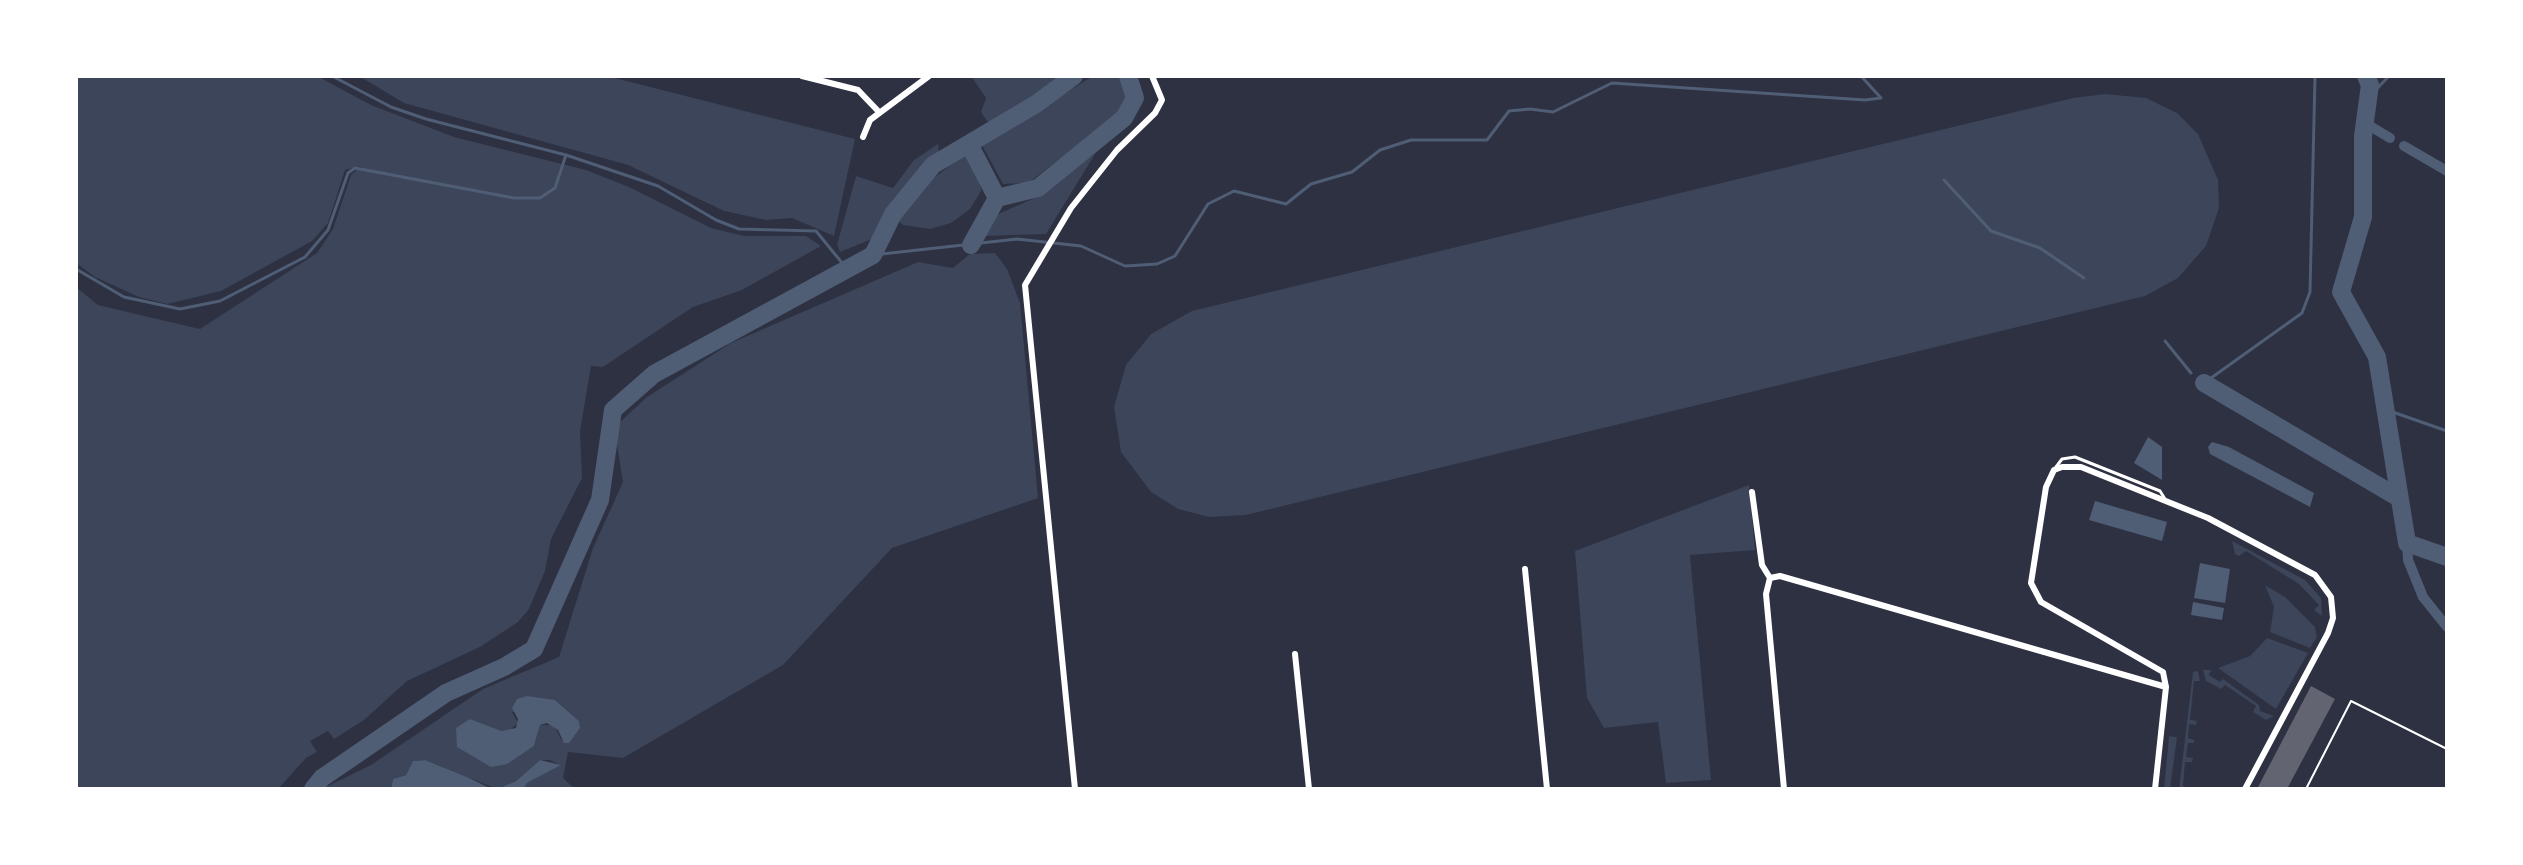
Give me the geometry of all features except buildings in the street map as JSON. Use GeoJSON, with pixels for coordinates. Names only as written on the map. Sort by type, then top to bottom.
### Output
{"type":"FeatureCollection","features":[{"type":"Feature","properties":{"kind":"street"},"geometry":{"type":"LineString","coordinates":[[802,76],[858,90],[879,112]]}},
{"type":"Feature","properties":{"kind":"street"},"geometry":{"type":"LineString","coordinates":[[863,137],[870,120],[929,76]]}},
{"type":"Feature","properties":{"kind":"street"},"geometry":{"type":"LineString","coordinates":[[1075,789],[1025,285],[1071,208],[1117,150],[1155,113],[1162,100],[1152,76]]}},
{"type":"Feature","properties":{"kind":"street"},"geometry":{"type":"LineString","coordinates":[[2155,789],[2166,687],[2163,672],[2041,602],[2031,583],[2043,504],[2054,470],[2081,467],[2223,526],[2315,575],[2331,597],[2328,633],[2245,789]]}},
{"type":"Feature","properties":{"kind":"street"},"geometry":{"type":"LineString","coordinates":[[1752,492],[1762,565],[1770,578],[1766,594],[1784,789]]}},
{"type":"Feature","properties":{"kind":"street"},"geometry":{"type":"LineString","coordinates":[[1525,569],[1547,789]]}},
{"type":"Feature","properties":{"kind":"street"},"geometry":{"type":"LineString","coordinates":[[1770,578],[1780,576],[2166,687]]}},
{"type":"Feature","properties":{"kind":"street"},"geometry":{"type":"LineString","coordinates":[[1295,654],[1309,789]]}},
{"type":"Feature","properties":{"kind":"path"},"geometry":{"type":"LineString","coordinates":[[2306,789],[2351,701],[2447,749]]}},
{"type":"Feature","properties":{"kind":"shaded area"},"geometry":{"type":"Polygon","coordinates":[[[76,76],[317,76],[371,105],[454,137],[586,170],[629,187],[711,228],[744,236],[806,236],[821,246],[742,290],[693,307],[603,367],[591,366],[580,431],[582,478],[551,539],[545,571],[529,609],[518,622],[480,647],[407,681],[364,720],[334,739],[328,731],[310,741],[317,752],[306,758],[278,789],[76,789],[76,287],[98,305],[200,329],[317,253],[333,229],[351,175],[361,166],[345,170],[328,223],[312,241],[221,291],[167,304],[139,297],[95,277],[76,263],[76,76]]]}},
{"type":"Feature","properties":{"kind":"shaded area"},"geometry":{"type":"Polygon","coordinates":[[[359,76],[607,76],[855,139],[834,236],[792,218],[766,220],[724,211],[628,165],[404,103],[359,76]]]}},
{"type":"Feature","properties":{"kind":"shaded area"},"geometry":{"type":"Polygon","coordinates":[[[971,76],[1067,76],[995,122],[988,122],[981,112],[986,98],[971,76]]]}},
{"type":"Feature","properties":{"kind":"shaded area"},"geometry":{"type":"Polygon","coordinates":[[[1093,76],[1120,76],[1128,98],[1122,111],[1028,183],[1003,184],[982,145],[1093,76]]]}},
{"type":"Feature","properties":{"kind":"shaded area"},"geometry":{"type":"Polygon","coordinates":[[[2105,94],[2146,98],[2177,113],[2198,134],[2218,180],[2219,208],[2206,246],[2178,278],[2145,296],[1246,515],[1209,517],[1178,509],[1151,492],[1121,452],[1114,407],[1126,365],[1151,334],[1192,311],[2073,98],[2105,94]]]}},
{"type":"Feature","properties":{"kind":"shaded area"},"geometry":{"type":"Polygon","coordinates":[[[938,144],[939,154],[905,190],[872,239],[840,252],[837,245],[856,176],[893,188],[914,160],[938,144]]]}},
{"type":"Feature","properties":{"kind":"shaded area"},"geometry":{"type":"Polygon","coordinates":[[[967,153],[980,173],[981,191],[970,209],[951,223],[930,229],[903,225],[898,220],[912,194],[967,153]]]}},
{"type":"Feature","properties":{"kind":"shaded area"},"geometry":{"type":"Polygon","coordinates":[[[1095,154],[1046,234],[984,236],[996,215],[1037,197],[1078,162],[1095,154]]]}},
{"type":"Feature","properties":{"kind":"shaded area"},"geometry":{"type":"Polygon","coordinates":[[[995,253],[1007,269],[1020,303],[1038,498],[892,548],[783,665],[623,758],[568,752],[563,778],[575,789],[523,789],[527,783],[560,765],[550,760],[540,760],[516,781],[497,789],[425,760],[413,761],[406,775],[393,779],[391,789],[322,789],[371,765],[483,689],[559,657],[593,548],[623,482],[616,439],[620,422],[647,397],[731,343],[918,262],[953,268],[970,254],[995,253]],[[555,700],[512,712],[518,723],[510,730],[502,731],[470,719],[507,763],[534,746],[540,725],[554,725],[561,739],[569,743],[579,721],[555,700]]]}},
{"type":"Feature","properties":{"kind":"shaded area"},"geometry":{"type":"Polygon","coordinates":[[[2148,437],[2162,447],[2162,480],[2134,463],[2148,437]]]}},
{"type":"Feature","properties":{"kind":"shaded area"},"geometry":{"type":"Polygon","coordinates":[[[2212,442],[2229,447],[2314,493],[2310,507],[2210,454],[2208,447],[2212,442]]]}},
{"type":"Feature","properties":{"kind":"shaded area"},"geometry":{"type":"Polygon","coordinates":[[[1749,485],[1755,550],[1690,555],[1711,780],[1666,783],[1658,722],[1604,728],[1587,698],[1575,551],[1749,485]]]}},
{"type":"Feature","properties":{"kind":"shaded area"},"geometry":{"type":"Polygon","coordinates":[[[2095,501],[2167,522],[2162,541],[2089,520],[2095,501]]]}},
{"type":"Feature","properties":{"kind":"shaded area"},"geometry":{"type":"Polygon","coordinates":[[[2232,541],[2305,580],[2321,598],[2322,616],[2314,610],[2319,605],[2299,584],[2246,551],[2239,556],[2235,554],[2232,541]]]}},
{"type":"Feature","properties":{"kind":"shaded area"},"geometry":{"type":"Polygon","coordinates":[[[2200,563],[2230,569],[2225,603],[2194,598],[2200,563]]]}},
{"type":"Feature","properties":{"kind":"shaded area"},"geometry":{"type":"Polygon","coordinates":[[[2265,585],[2285,597],[2315,627],[2317,637],[2310,648],[2270,632],[2274,607],[2265,585]]]}},
{"type":"Feature","properties":{"kind":"shaded area"},"geometry":{"type":"Polygon","coordinates":[[[2193,602],[2224,608],[2222,620],[2191,615],[2193,602]]]}},
{"type":"Feature","properties":{"kind":"shaded area"},"geometry":{"type":"Polygon","coordinates":[[[2267,638],[2308,653],[2276,709],[2218,668],[2250,656],[2267,638]]]}},
{"type":"Feature","properties":{"kind":"shaded area"},"geometry":{"type":"Polygon","coordinates":[[[2203,670],[2211,670],[2209,675],[2220,682],[2223,679],[2259,705],[2260,711],[2274,716],[2266,720],[2253,712],[2256,706],[2225,685],[2221,689],[2206,681],[2203,670]]]}},
{"type":"Feature","properties":{"kind":"shaded area"},"geometry":{"type":"Polygon","coordinates":[[[2198,671],[2200,681],[2194,681],[2190,720],[2197,721],[2196,725],[2189,724],[2188,738],[2194,743],[2188,743],[2186,757],[2193,758],[2192,762],[2185,762],[2183,786],[2190,789],[2179,789],[2193,672],[2198,671]]]}},
{"type":"Feature","properties":{"kind":"shaded area"},"geometry":{"type":"Polygon","coordinates":[[[527,696],[555,700],[579,721],[580,728],[569,743],[564,743],[558,730],[547,723],[540,725],[534,746],[507,764],[491,767],[457,747],[456,728],[470,719],[502,731],[516,728],[518,719],[512,708],[517,699],[527,696]]]}},
{"type":"Feature","properties":{"kind":"shaded area"},"geometry":{"type":"Polygon","coordinates":[[[2169,736],[2177,737],[2170,789],[2164,789],[2169,736]]]}},
{"type":"Feature","properties":{"kind":"shaded area"},"geometry":{"type":"Polygon","coordinates":[[[425,760],[492,789],[391,789],[393,779],[406,775],[413,761],[425,760]]]}},
{"type":"Feature","properties":{"kind":"shaded area"},"geometry":{"type":"Polygon","coordinates":[[[540,760],[561,765],[527,783],[523,789],[497,789],[516,781],[540,760]]]}},
{"type":"Feature","properties":{"kind":"waterway"},"geometry":{"type":"LineString","coordinates":[[332,76],[391,107],[426,119],[566,155],[658,186],[716,220],[739,229],[816,231],[847,269]]}},
{"type":"Feature","properties":{"kind":"waterway"},"geometry":{"type":"LineString","coordinates":[[313,789],[322,778],[446,693],[504,667],[534,649],[600,500],[613,410],[654,374],[873,255],[893,214],[933,165],[1036,104],[1074,76]]}},
{"type":"Feature","properties":{"kind":"waterway"},"geometry":{"type":"LineString","coordinates":[[971,245],[997,198],[1038,188],[1124,118],[1135,98],[1128,76]]}},
{"type":"Feature","properties":{"kind":"waterway"},"geometry":{"type":"LineString","coordinates":[[1861,76],[1881,98]]}},
{"type":"Feature","properties":{"kind":"waterway"},"geometry":{"type":"LineString","coordinates":[[2204,383],[2302,313],[2310,292],[2315,76]]}},
{"type":"Feature","properties":{"kind":"waterway"},"geometry":{"type":"LineString","coordinates":[[2366,76],[2370,85],[2363,136],[2363,217],[2341,292],[2377,357],[2407,543],[2447,557]]}},
{"type":"Feature","properties":{"kind":"waterway"},"geometry":{"type":"LineString","coordinates":[[2369,97],[2389,76]]}},
{"type":"Feature","properties":{"kind":"waterway"},"geometry":{"type":"LineString","coordinates":[[873,255],[1017,239],[1081,246],[1125,266],[1157,264],[1175,256],[1208,204],[1234,191],[1286,204],[1311,184],[1352,172],[1380,150],[1411,140],[1487,140],[1509,111],[1530,109],[1553,112],[1612,83],[1865,100],[1881,98]]}},
{"type":"Feature","properties":{"kind":"waterway"},"geometry":{"type":"LineString","coordinates":[[2365,123],[2390,138]]}},
{"type":"Feature","properties":{"kind":"waterway"},"geometry":{"type":"LineString","coordinates":[[969,144],[997,198]]}},
{"type":"Feature","properties":{"kind":"waterway"},"geometry":{"type":"LineString","coordinates":[[2404,146],[2447,171]]}},
{"type":"Feature","properties":{"kind":"waterway"},"geometry":{"type":"LineString","coordinates":[[76,269],[124,297],[180,309],[220,301],[305,257],[328,230],[348,173],[355,168],[514,198],[540,198],[555,188],[566,155]]}},
{"type":"Feature","properties":{"kind":"waterway"},"geometry":{"type":"LineString","coordinates":[[1944,180],[1991,231],[2040,248],[2084,278]]}},
{"type":"Feature","properties":{"kind":"waterway"},"geometry":{"type":"LineString","coordinates":[[2165,341],[2191,373]]}},
{"type":"Feature","properties":{"kind":"waterway"},"geometry":{"type":"LineString","coordinates":[[2204,383],[2399,498]]}},
{"type":"Feature","properties":{"kind":"waterway"},"geometry":{"type":"LineString","coordinates":[[2384,409],[2447,431]]}},
{"type":"Feature","properties":{"kind":"waterway"},"geometry":{"type":"LineString","coordinates":[[2407,543],[2408,560],[2423,597],[2447,627]]}}]}
